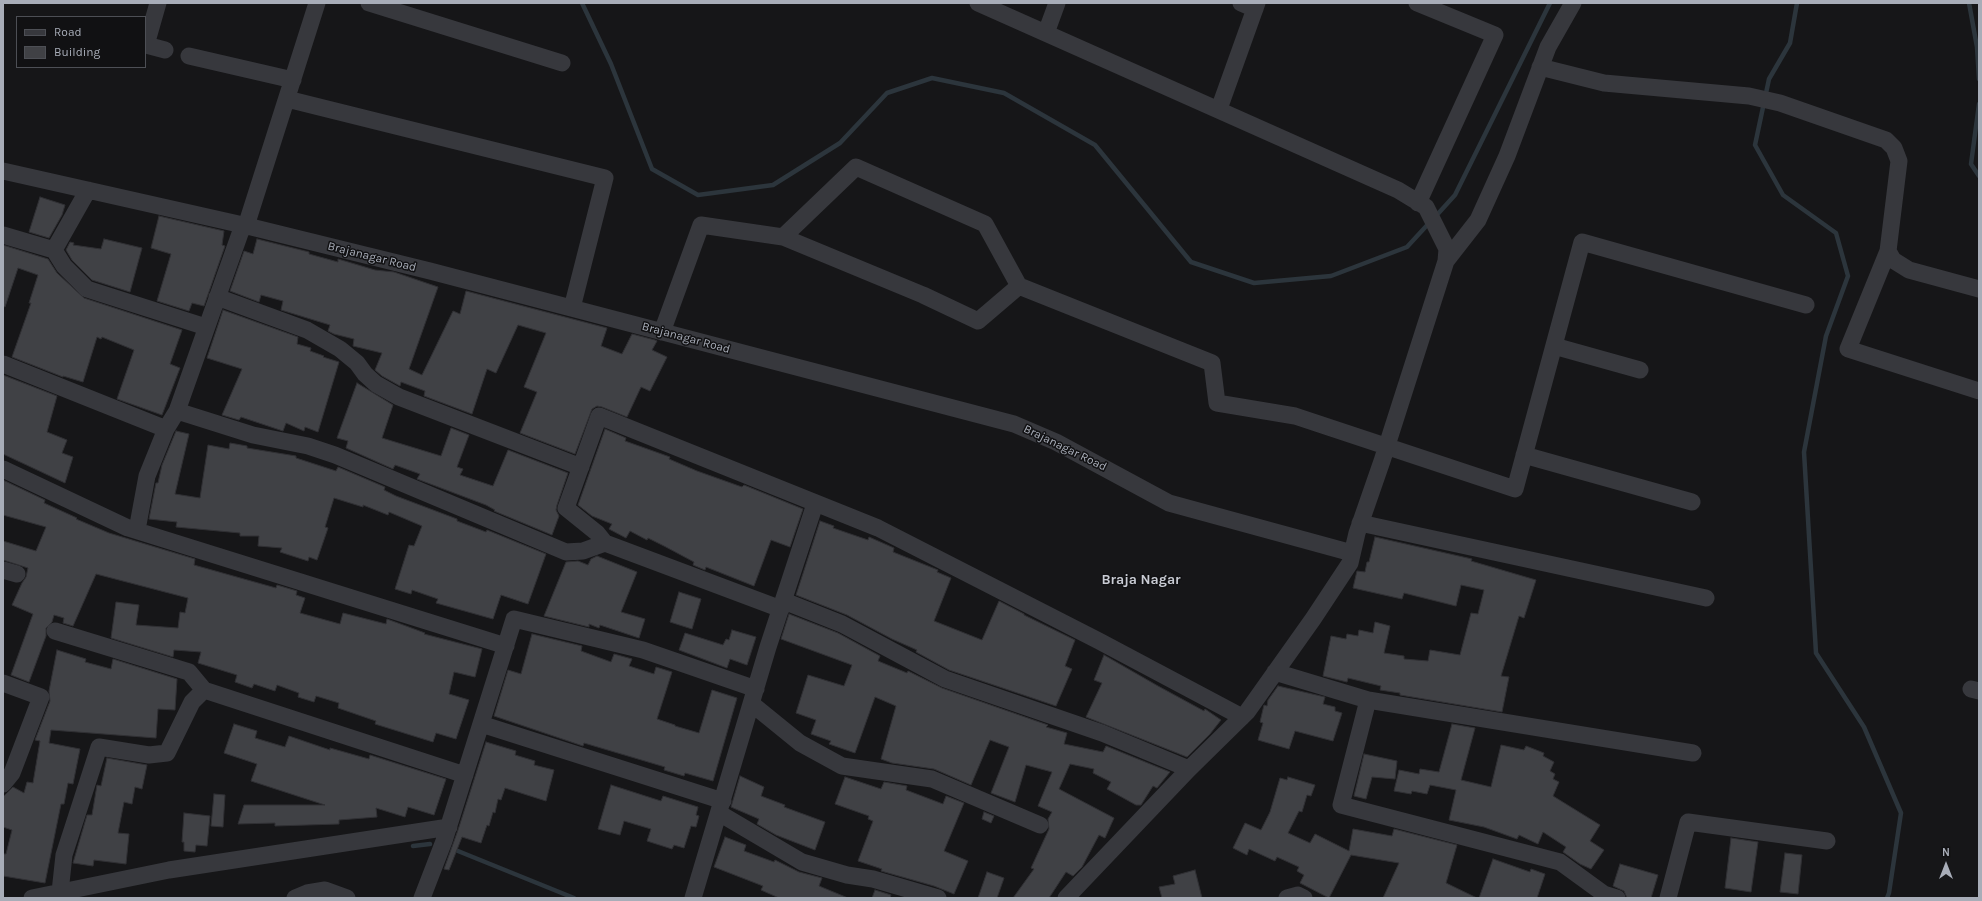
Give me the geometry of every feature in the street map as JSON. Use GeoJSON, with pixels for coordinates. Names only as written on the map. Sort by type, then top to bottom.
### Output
{"type":"FeatureCollection","features":[{"type":"Feature","properties":{"kind":"street"},"geometry":{"type":"LineString","coordinates":[[158,3],[146,45],[165,50]]}},
{"type":"Feature","properties":{"kind":"street"},"geometry":{"type":"LineString","coordinates":[[137,530],[147,476],[166,429],[177,411],[217,297],[244,226],[287,99],[317,3]]}},
{"type":"Feature","properties":{"kind":"street"},"geometry":{"type":"LineString","coordinates":[[369,3],[562,63]]}},
{"type":"Feature","properties":{"kind":"street"},"geometry":{"type":"LineString","coordinates":[[978,3],[1398,190],[1422,205],[1446,255]]}},
{"type":"Feature","properties":{"kind":"street"},"geometry":{"type":"LineString","coordinates":[[1046,33],[1057,3]]}},
{"type":"Feature","properties":{"kind":"street"},"geometry":{"type":"LineString","coordinates":[[1417,3],[1495,35],[1422,205]]}},
{"type":"Feature","properties":{"kind":"street"},"geometry":{"type":"LineString","coordinates":[[1073,896],[1189,769],[1242,717],[1350,563],[1360,523],[1387,446],[1446,255],[1478,220],[1507,156],[1548,48],[1573,3]]}},
{"type":"Feature","properties":{"kind":"street"},"geometry":{"type":"LineString","coordinates":[[1219,109],[1251,5]]}},
{"type":"Feature","properties":{"kind":"street"},"geometry":{"type":"LineString","coordinates":[[189,56],[293,80]]}},
{"type":"Feature","properties":{"kind":"street"},"geometry":{"type":"LineString","coordinates":[[1540,67],[1604,83],[1749,96],[1780,103],[1886,140],[1894,148],[1899,161],[1888,251],[1848,349],[1979,391]]}},
{"type":"Feature","properties":{"kind":"street"},"geometry":{"type":"LineString","coordinates":[[287,99],[605,178],[572,308]]}},
{"type":"Feature","properties":{"kind":"street"},"geometry":{"type":"LineString","coordinates":[[784,237],[856,167],[985,224],[1019,286],[1212,363],[1218,403],[1295,416],[1515,489],[1582,242],[1806,305]]}},
{"type":"Feature","properties":{"kind":"street","name":"Brajanagar Road"},"geometry":{"type":"LineString","coordinates":[[3,172],[244,226],[430,271],[1014,424],[1056,442],[1169,503],[1352,552]]}},
{"type":"Feature","properties":{"kind":"street"},"geometry":{"type":"LineString","coordinates":[[54,250],[88,190]]}},
{"type":"Feature","properties":{"kind":"street"},"geometry":{"type":"LineString","coordinates":[[662,332],[701,225],[784,237],[923,295],[978,321],[1019,286]]}},
{"type":"Feature","properties":{"kind":"street"},"geometry":{"type":"LineString","coordinates":[[3,235],[54,250],[64,266],[87,289],[206,328]]}},
{"type":"Feature","properties":{"kind":"street"},"geometry":{"type":"LineString","coordinates":[[1888,251],[1893,260],[1909,270],[1979,289]]}},
{"type":"Feature","properties":{"kind":"street"},"geometry":{"type":"LineString","coordinates":[[217,297],[307,330],[340,349],[357,363],[365,374],[376,384],[399,397],[580,467]]}},
{"type":"Feature","properties":{"kind":"street"},"geometry":{"type":"LineString","coordinates":[[1554,346],[1640,370]]}},
{"type":"Feature","properties":{"kind":"street"},"geometry":{"type":"LineString","coordinates":[[3,364],[166,429]]}},
{"type":"Feature","properties":{"kind":"street"},"geometry":{"type":"LineString","coordinates":[[177,411],[253,435],[308,446],[336,455],[566,552],[583,551],[605,543]]}},
{"type":"Feature","properties":{"kind":"street"},"geometry":{"type":"LineString","coordinates":[[1189,769],[1102,733],[945,679],[842,624],[782,605],[605,543],[597,533],[566,508],[599,416],[878,528],[1099,641],[1242,717]]}},
{"type":"Feature","properties":{"kind":"street"},"geometry":{"type":"LineString","coordinates":[[1524,455],[1692,502]]}},
{"type":"Feature","properties":{"kind":"street"},"geometry":{"type":"LineString","coordinates":[[3,469],[137,530],[506,646]]}},
{"type":"Feature","properties":{"kind":"street"},"geometry":{"type":"LineString","coordinates":[[693,898],[782,605],[815,504]]}},
{"type":"Feature","properties":{"kind":"street"},"geometry":{"type":"LineString","coordinates":[[1360,523],[1706,598]]}},
{"type":"Feature","properties":{"kind":"street"},"geometry":{"type":"LineString","coordinates":[[422,898],[449,827],[514,620],[643,650],[754,697],[800,743],[842,766],[932,779],[1040,825]]}},
{"type":"Feature","properties":{"kind":"street"},"geometry":{"type":"LineString","coordinates":[[55,631],[189,672],[204,690],[465,775]]}},
{"type":"Feature","properties":{"kind":"street"},"geometry":{"type":"LineString","coordinates":[[1275,672],[1368,700],[1693,754]]}},
{"type":"Feature","properties":{"kind":"street"},"geometry":{"type":"LineString","coordinates":[[3,683],[41,696],[33,712],[14,767],[3,784]]}},
{"type":"Feature","properties":{"kind":"street"},"geometry":{"type":"LineString","coordinates":[[60,892],[64,855],[99,747],[149,756],[167,754],[192,702],[204,690]]}},
{"type":"Feature","properties":{"kind":"street"},"geometry":{"type":"LineString","coordinates":[[1368,700],[1341,805],[1560,862],[1604,894],[1616,898]]}},
{"type":"Feature","properties":{"kind":"street"},"geometry":{"type":"LineString","coordinates":[[481,724],[721,807],[802,862],[847,875],[873,879],[938,898]]}},
{"type":"Feature","properties":{"kind":"street"},"geometry":{"type":"LineString","coordinates":[[1668,898],[1688,822],[1827,841]]}},
{"type":"Feature","properties":{"kind":"street"},"geometry":{"type":"LineString","coordinates":[[32,898],[169,870],[449,827]]}},
{"type":"Feature","properties":{"kind":"street"},"geometry":{"type":"LineString","coordinates":[[295,898],[307,893],[325,890],[347,898]]}},
{"type":"Feature","properties":{"kind":"street"},"geometry":{"type":"LineString","coordinates":[[1287,898],[1298,896],[1304,898]]}},
{"type":"Feature","properties":{"kind":"building"},"geometry":{"type":"Polygon","coordinates":[[[40,197],[65,205],[62,215],[49,238],[29,232],[40,197]]]}},
{"type":"Feature","properties":{"kind":"building"},"geometry":{"type":"Polygon","coordinates":[[[159,216],[224,231],[222,245],[225,246],[204,306],[192,303],[189,311],[157,301],[171,254],[151,248],[159,216]]]}},
{"type":"Feature","properties":{"kind":"building"},"geometry":{"type":"Polygon","coordinates":[[[104,239],[142,248],[130,292],[92,280],[72,260],[66,250],[70,242],[74,243],[73,245],[101,249],[104,239]]]}},
{"type":"Feature","properties":{"kind":"building"},"geometry":{"type":"Polygon","coordinates":[[[257,239],[309,252],[309,254],[338,262],[338,259],[375,270],[394,272],[438,287],[409,369],[422,375],[453,311],[460,314],[466,291],[607,328],[601,346],[622,354],[632,334],[655,340],[657,341],[652,350],[667,357],[650,391],[641,387],[627,417],[602,407],[597,406],[592,409],[575,454],[520,433],[537,392],[524,387],[546,333],[518,325],[496,373],[487,369],[472,414],[424,396],[425,391],[401,382],[400,386],[382,376],[375,370],[382,353],[353,346],[354,339],[328,331],[330,325],[281,310],[283,301],[261,295],[259,302],[230,291],[244,251],[253,254],[257,239]]]}},
{"type":"Feature","properties":{"kind":"building"},"geometry":{"type":"Polygon","coordinates":[[[3,245],[48,259],[57,273],[84,298],[182,330],[170,364],[180,368],[162,415],[117,399],[134,350],[102,337],[101,339],[97,337],[83,382],[63,377],[12,357],[31,303],[29,303],[38,275],[18,268],[5,307],[3,306],[3,245]]]}},
{"type":"Feature","properties":{"kind":"building"},"geometry":{"type":"Polygon","coordinates":[[[223,310],[298,337],[297,344],[311,348],[310,351],[339,362],[318,432],[305,427],[304,431],[286,423],[283,431],[241,417],[239,420],[222,415],[242,369],[207,358],[223,310]]]}},
{"type":"Feature","properties":{"kind":"building"},"geometry":{"type":"Polygon","coordinates":[[[3,375],[57,396],[47,432],[67,440],[62,453],[73,457],[65,483],[3,454],[3,375]]]}},
{"type":"Feature","properties":{"kind":"building"},"geometry":{"type":"Polygon","coordinates":[[[357,383],[393,405],[382,438],[441,456],[451,428],[469,435],[457,467],[463,469],[460,475],[493,486],[508,450],[568,473],[557,505],[556,510],[559,516],[552,535],[494,511],[495,510],[486,505],[417,479],[420,474],[395,465],[393,469],[346,448],[348,441],[337,438],[357,383]]]}},
{"type":"Feature","properties":{"kind":"building"},"geometry":{"type":"Polygon","coordinates":[[[605,429],[626,438],[625,441],[670,457],[669,459],[697,471],[742,487],[744,485],[803,509],[790,547],[771,540],[754,586],[706,567],[705,570],[693,565],[694,562],[648,538],[647,540],[630,531],[626,538],[609,529],[612,524],[592,516],[578,505],[605,429]]]}},
{"type":"Feature","properties":{"kind":"building"},"geometry":{"type":"Polygon","coordinates":[[[176,431],[189,434],[175,494],[200,498],[208,445],[229,449],[230,443],[247,446],[247,448],[296,456],[296,458],[336,471],[338,467],[385,487],[384,490],[396,496],[457,519],[457,521],[486,532],[487,530],[546,554],[528,604],[501,595],[493,619],[436,603],[438,599],[412,590],[411,594],[395,589],[409,545],[414,546],[422,526],[389,512],[388,515],[363,505],[363,507],[334,498],[325,527],[328,528],[317,560],[309,557],[308,561],[280,552],[282,548],[258,546],[259,536],[240,536],[240,533],[176,527],[177,522],[149,519],[156,483],[158,483],[162,465],[176,431]]]}},
{"type":"Feature","properties":{"kind":"building"},"geometry":{"type":"Polygon","coordinates":[[[3,480],[45,500],[44,503],[77,518],[76,519],[109,533],[195,559],[194,565],[276,588],[277,585],[297,591],[296,595],[305,598],[300,613],[340,624],[343,613],[386,624],[387,619],[425,633],[424,634],[482,649],[475,677],[454,672],[449,694],[469,700],[456,739],[436,733],[433,742],[375,724],[376,721],[338,708],[339,703],[316,696],[314,702],[298,697],[299,693],[277,685],[275,691],[254,684],[252,688],[235,682],[237,675],[198,663],[201,652],[174,650],[173,657],[111,638],[116,602],[139,605],[136,625],[178,628],[180,612],[185,613],[188,598],[96,574],[73,626],[63,623],[64,618],[54,615],[52,622],[46,628],[46,636],[29,682],[11,675],[33,614],[12,605],[26,577],[28,568],[3,560],[3,541],[36,551],[46,527],[3,515],[3,480]]]}},
{"type":"Feature","properties":{"kind":"building"},"geometry":{"type":"Polygon","coordinates":[[[820,521],[834,526],[833,528],[868,540],[869,537],[894,548],[893,552],[938,570],[937,572],[951,578],[934,621],[982,640],[999,601],[1075,640],[1065,666],[1072,669],[1056,706],[949,670],[916,652],[917,650],[892,639],[847,615],[796,595],[820,521]]]}},
{"type":"Feature","properties":{"kind":"building"},"geometry":{"type":"Polygon","coordinates":[[[1375,537],[1472,559],[1471,561],[1536,580],[1524,618],[1519,616],[1501,676],[1509,677],[1502,712],[1400,695],[1400,693],[1380,690],[1381,686],[1348,678],[1347,682],[1323,676],[1331,636],[1346,639],[1347,634],[1358,636],[1359,630],[1373,633],[1375,622],[1390,626],[1384,653],[1404,656],[1404,659],[1428,661],[1430,650],[1460,655],[1471,613],[1478,614],[1484,590],[1461,585],[1456,606],[1404,593],[1402,599],[1353,588],[1357,571],[1365,572],[1375,537]]]}},
{"type":"Feature","properties":{"kind":"building"},"geometry":{"type":"Polygon","coordinates":[[[597,556],[637,572],[621,612],[645,619],[639,638],[600,625],[599,628],[589,624],[589,627],[544,616],[566,562],[578,561],[588,565],[591,559],[597,556]]]}},
{"type":"Feature","properties":{"kind":"building"},"geometry":{"type":"Polygon","coordinates":[[[679,592],[701,599],[692,629],[670,622],[679,592]]]}},
{"type":"Feature","properties":{"kind":"building"},"geometry":{"type":"Polygon","coordinates":[[[789,614],[838,633],[880,656],[878,661],[907,673],[908,671],[942,688],[1048,725],[1046,727],[1067,733],[1064,744],[1103,752],[1106,746],[1170,772],[1157,788],[1153,786],[1141,805],[1136,805],[1107,789],[1111,782],[1093,773],[1094,769],[1070,764],[1059,789],[1114,818],[1105,838],[1099,835],[1082,867],[1073,876],[1066,872],[1049,898],[1013,898],[1034,869],[1031,868],[1049,829],[1048,819],[1052,812],[1038,806],[1052,772],[1026,765],[1015,802],[991,793],[1009,747],[990,740],[971,785],[934,769],[892,763],[881,759],[896,706],[875,697],[855,753],[829,744],[831,741],[811,734],[816,720],[796,713],[808,675],[844,686],[852,665],[781,639],[789,614]]]}},
{"type":"Feature","properties":{"kind":"building"},"geometry":{"type":"Polygon","coordinates":[[[732,630],[756,637],[747,665],[730,659],[727,668],[679,650],[685,633],[723,645],[726,639],[729,640],[732,630]]]}},
{"type":"Feature","properties":{"kind":"building"},"geometry":{"type":"Polygon","coordinates":[[[532,634],[582,646],[581,651],[611,662],[614,654],[632,659],[629,666],[654,674],[656,667],[672,672],[657,719],[675,726],[699,733],[712,690],[737,698],[713,781],[685,773],[684,776],[664,770],[665,767],[584,743],[583,746],[494,716],[508,670],[521,674],[532,634]]]}},
{"type":"Feature","properties":{"kind":"building"},"geometry":{"type":"Polygon","coordinates":[[[57,650],[86,659],[85,662],[111,669],[113,659],[177,679],[175,710],[158,709],[156,738],[51,730],[49,743],[80,749],[73,784],[68,783],[64,804],[61,804],[45,883],[3,876],[3,854],[6,854],[12,830],[3,827],[3,797],[13,787],[24,793],[27,782],[33,783],[40,741],[35,740],[50,701],[49,691],[57,650]]]}},
{"type":"Feature","properties":{"kind":"building"},"geometry":{"type":"Polygon","coordinates":[[[1104,655],[1204,711],[1205,709],[1221,720],[1210,734],[1187,757],[1086,717],[1102,683],[1094,680],[1104,655]]]}},
{"type":"Feature","properties":{"kind":"building"},"geometry":{"type":"Polygon","coordinates":[[[1278,686],[1325,697],[1323,704],[1335,707],[1335,711],[1342,713],[1333,741],[1295,731],[1289,749],[1258,740],[1263,723],[1260,722],[1264,705],[1267,706],[1268,700],[1278,686]]]}},
{"type":"Feature","properties":{"kind":"building"},"geometry":{"type":"Polygon","coordinates":[[[234,724],[257,731],[255,738],[285,747],[289,736],[330,750],[330,748],[369,759],[370,755],[446,779],[434,815],[408,807],[405,817],[376,808],[377,817],[339,820],[339,824],[275,826],[275,823],[238,824],[244,805],[325,805],[251,781],[257,764],[224,753],[234,724]]]}},
{"type":"Feature","properties":{"kind":"building"},"geometry":{"type":"Polygon","coordinates":[[[1452,724],[1475,728],[1461,780],[1491,787],[1501,745],[1524,750],[1526,746],[1544,753],[1543,756],[1554,762],[1550,771],[1555,774],[1553,779],[1559,782],[1553,796],[1600,825],[1590,841],[1604,850],[1591,869],[1580,864],[1563,852],[1566,847],[1543,832],[1538,844],[1519,835],[1517,839],[1484,827],[1449,820],[1456,790],[1430,785],[1427,794],[1412,791],[1411,794],[1394,791],[1399,770],[1419,774],[1420,769],[1439,772],[1452,724]]]}},
{"type":"Feature","properties":{"kind":"building"},"geometry":{"type":"Polygon","coordinates":[[[486,742],[516,751],[515,755],[535,761],[534,765],[554,770],[546,801],[505,788],[501,800],[498,799],[495,813],[493,812],[489,826],[487,825],[481,843],[462,837],[449,870],[444,869],[458,830],[486,742]]]}},
{"type":"Feature","properties":{"kind":"building"},"geometry":{"type":"Polygon","coordinates":[[[1364,754],[1397,761],[1395,779],[1372,777],[1366,799],[1354,796],[1364,754]]]}},
{"type":"Feature","properties":{"kind":"building"},"geometry":{"type":"Polygon","coordinates":[[[107,758],[147,765],[142,789],[135,787],[132,804],[124,802],[118,833],[129,834],[126,864],[94,860],[93,866],[73,863],[87,815],[92,815],[97,785],[101,786],[107,758]]]}},
{"type":"Feature","properties":{"kind":"building"},"geometry":{"type":"Polygon","coordinates":[[[740,776],[764,787],[761,796],[785,805],[784,807],[825,822],[815,850],[776,835],[757,824],[759,819],[731,807],[740,776]]]}},
{"type":"Feature","properties":{"kind":"building"},"geometry":{"type":"Polygon","coordinates":[[[845,777],[881,789],[884,782],[907,786],[906,790],[943,804],[946,796],[964,803],[944,851],[968,861],[954,894],[934,886],[881,871],[882,869],[858,861],[873,821],[868,819],[869,816],[835,804],[845,777]]]}},
{"type":"Feature","properties":{"kind":"building"},"geometry":{"type":"Polygon","coordinates":[[[1288,777],[1315,785],[1311,796],[1307,795],[1302,812],[1299,811],[1288,833],[1310,843],[1315,834],[1349,851],[1353,829],[1392,836],[1394,829],[1457,845],[1446,883],[1477,898],[1383,898],[1399,863],[1351,855],[1329,898],[1300,883],[1304,875],[1297,871],[1299,867],[1277,857],[1275,861],[1249,849],[1247,855],[1233,848],[1245,823],[1261,830],[1270,812],[1280,778],[1287,780],[1288,777]]]}},
{"type":"Feature","properties":{"kind":"building"},"geometry":{"type":"Polygon","coordinates":[[[611,785],[661,801],[663,796],[698,807],[696,815],[699,816],[696,827],[691,826],[684,848],[674,845],[672,849],[647,841],[651,829],[624,821],[620,835],[598,829],[611,785]]]}},
{"type":"Feature","properties":{"kind":"building"},"geometry":{"type":"Polygon","coordinates":[[[214,794],[225,795],[223,827],[211,826],[214,794]]]}},
{"type":"Feature","properties":{"kind":"building"},"geometry":{"type":"Polygon","coordinates":[[[984,812],[994,816],[991,823],[982,819],[984,812]]]}},
{"type":"Feature","properties":{"kind":"building"},"geometry":{"type":"Polygon","coordinates":[[[184,813],[210,816],[207,846],[196,845],[195,852],[184,851],[184,842],[182,842],[184,813]]]}},
{"type":"Feature","properties":{"kind":"building"},"geometry":{"type":"Polygon","coordinates":[[[725,837],[746,845],[744,851],[774,862],[775,860],[799,872],[822,878],[819,886],[848,898],[779,898],[761,890],[763,886],[714,867],[725,837]]]}},
{"type":"Feature","properties":{"kind":"building"},"geometry":{"type":"Polygon","coordinates":[[[1731,838],[1758,842],[1751,892],[1725,888],[1731,838]]]}},
{"type":"Feature","properties":{"kind":"building"},"geometry":{"type":"Polygon","coordinates":[[[1785,853],[1802,855],[1798,894],[1780,892],[1785,853]]]}},
{"type":"Feature","properties":{"kind":"building"},"geometry":{"type":"Polygon","coordinates":[[[1493,859],[1530,872],[1531,869],[1545,874],[1537,898],[1479,898],[1493,859]]]}},
{"type":"Feature","properties":{"kind":"building"},"geometry":{"type":"Polygon","coordinates":[[[1620,864],[1658,875],[1651,898],[1627,898],[1624,891],[1613,886],[1620,864]]]}},
{"type":"Feature","properties":{"kind":"building"},"geometry":{"type":"Polygon","coordinates":[[[1195,870],[1202,898],[1162,898],[1159,887],[1175,884],[1173,876],[1195,870]]]}},
{"type":"Feature","properties":{"kind":"building"},"geometry":{"type":"Polygon","coordinates":[[[987,872],[1004,878],[997,898],[978,898],[987,872]]]}},
{"type":"Feature","properties":{"kind":"building"},"geometry":{"type":"Polygon","coordinates":[[[875,890],[891,895],[890,898],[872,898],[875,890]]]}},
{"type":"Feature","properties":{"kind":"waterway"},"geometry":{"type":"LineString","coordinates":[[582,3],[611,64],[652,169],[698,195],[773,185],[840,143],[887,93],[932,78],[1004,93],[1095,145],[1191,262],[1254,283],[1331,276],[1407,247],[1430,222]]}},
{"type":"Feature","properties":{"kind":"waterway"},"geometry":{"type":"LineString","coordinates":[[1435,217],[1455,195],[1550,3]]}},
{"type":"Feature","properties":{"kind":"waterway"},"geometry":{"type":"LineString","coordinates":[[1797,3],[1790,43],[1769,79],[1755,145],[1783,195],[1836,233],[1848,276],[1826,336],[1804,452],[1816,653],[1864,727],[1901,813],[1887,898]]}},
{"type":"Feature","properties":{"kind":"waterway"},"geometry":{"type":"LineString","coordinates":[[1969,3],[1977,47],[1979,79]]}},
{"type":"Feature","properties":{"kind":"waterway"},"geometry":{"type":"LineString","coordinates":[[1979,104],[1971,164],[1979,176]]}},
{"type":"Feature","properties":{"kind":"waterway"},"geometry":{"type":"LineString","coordinates":[[413,846],[430,844]]}},
{"type":"Feature","properties":{"kind":"waterway"},"geometry":{"type":"LineString","coordinates":[[453,849],[574,898]]}},
{"type":"Feature","properties":{"kind":"district","name":"Braja Nagar"},"geometry":{"type":"Point","coordinates":[1141,580]}}]}
